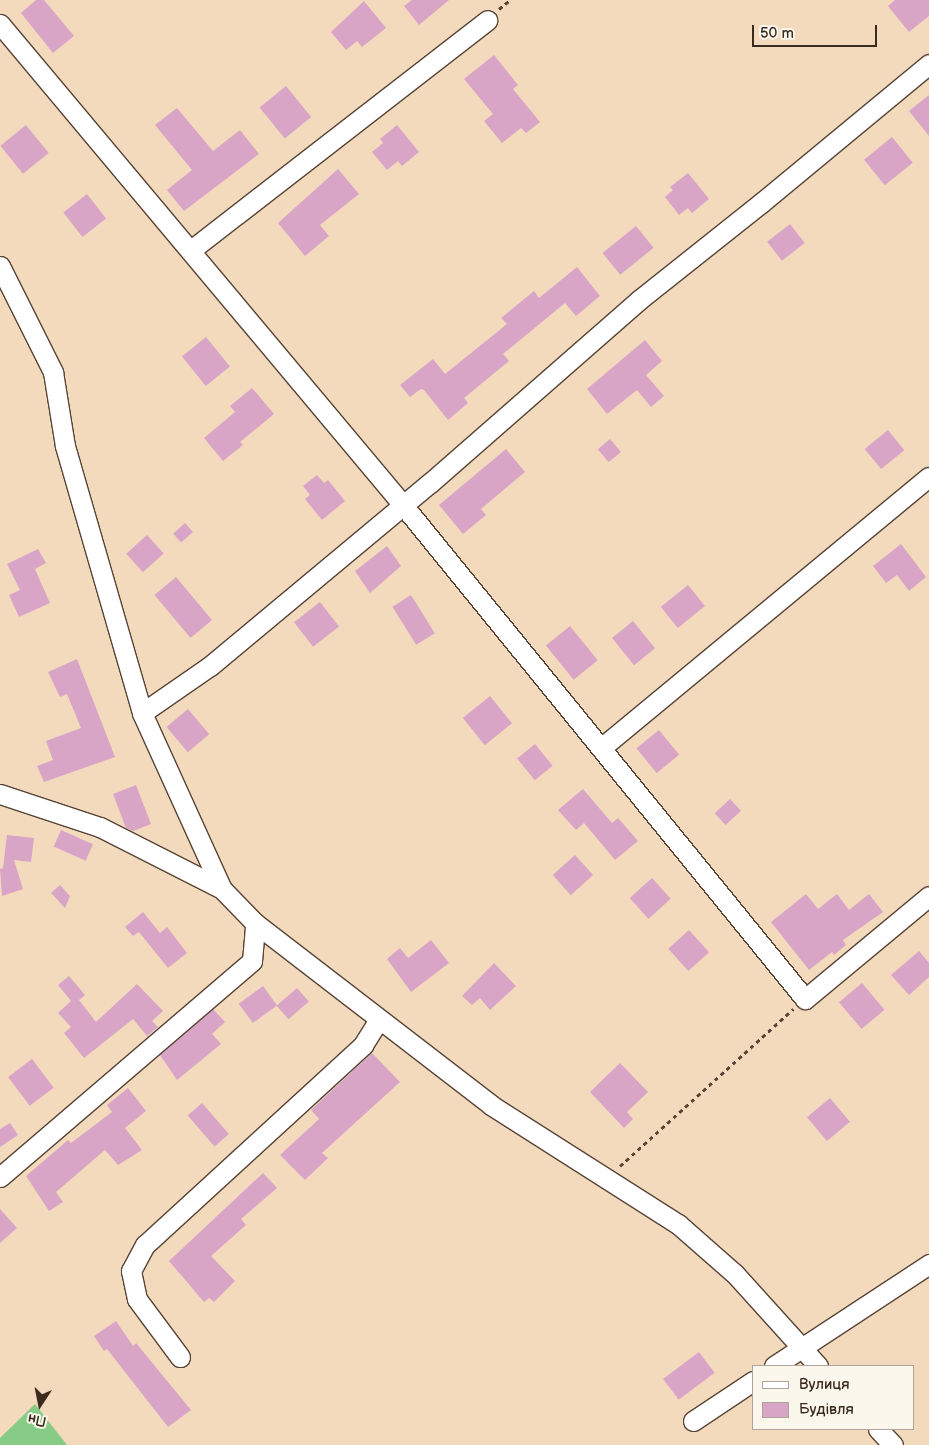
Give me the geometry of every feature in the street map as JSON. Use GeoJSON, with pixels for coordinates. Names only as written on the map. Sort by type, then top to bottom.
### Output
{"type":"FeatureCollection","features":[{"type":"Feature","properties":{"kind":"street"},"geometry":{"type":"LineString","coordinates":[[191,250],[487,20]]}},
{"type":"Feature","properties":{"kind":"street"},"geometry":{"type":"LineString","coordinates":[[0,24],[403,505],[805,999],[929,896]]}},
{"type":"Feature","properties":{"kind":"street"},"geometry":{"type":"LineString","coordinates":[[142,713],[210,666],[403,505],[638,300],[761,203],[929,64]]}},
{"type":"Feature","properties":{"kind":"street"},"geometry":{"type":"LineString","coordinates":[[0,266],[53,372],[65,446],[142,713],[222,889]]}},
{"type":"Feature","properties":{"kind":"street"},"geometry":{"type":"LineString","coordinates":[[601,748],[929,477]]}},
{"type":"Feature","properties":{"kind":"street"},"geometry":{"type":"LineString","coordinates":[[0,794],[100,827],[222,889],[255,923],[378,1021],[490,1105],[604,1180],[678,1224],[735,1274],[817,1365]]}},
{"type":"Feature","properties":{"kind":"street"},"geometry":{"type":"LineString","coordinates":[[0,1177],[252,960],[255,923]]}},
{"type":"Feature","properties":{"kind":"street"},"geometry":{"type":"LineString","coordinates":[[180,1357],[136,1299],[131,1271],[145,1245],[363,1045],[378,1021]]}},
{"type":"Feature","properties":{"kind":"street"},"geometry":{"type":"LineString","coordinates":[[776,1365],[929,1264]]}},
{"type":"Feature","properties":{"kind":"street"},"geometry":{"type":"LineString","coordinates":[[693,1421],[752,1382]]}},
{"type":"Feature","properties":{"kind":"street"},"geometry":{"type":"LineString","coordinates":[[879,1430],[893,1445]]}},
{"type":"Feature","properties":{"kind":"path"},"geometry":{"type":"LineString","coordinates":[[604,1180],[805,999]]}},
{"type":"Feature","properties":{"kind":"green space"},"geometry":{"type":"Polygon","coordinates":[[[35,1404],[67,1445],[0,1445],[0,1438],[35,1404]]]}},
{"type":"Feature","properties":{"kind":"building"},"geometry":{"type":"Polygon","coordinates":[[[36,0],[44,0],[74,36],[53,53],[21,13],[36,0]]]}},
{"type":"Feature","properties":{"kind":"building"},"geometry":{"type":"Polygon","coordinates":[[[412,0],[449,0],[419,25],[404,6],[412,0]]]}},
{"type":"Feature","properties":{"kind":"building"},"geometry":{"type":"Polygon","coordinates":[[[895,0],[929,0],[929,16],[909,32],[888,6],[895,0]]]}},
{"type":"Feature","properties":{"kind":"building"},"geometry":{"type":"Polygon","coordinates":[[[364,1],[386,28],[362,47],[357,41],[346,50],[331,32],[364,1]]]}},
{"type":"Feature","properties":{"kind":"building"},"geometry":{"type":"Polygon","coordinates":[[[494,55],[518,85],[513,89],[540,122],[526,133],[521,128],[502,143],[484,121],[493,114],[464,79],[494,55]]]}},
{"type":"Feature","properties":{"kind":"building"},"geometry":{"type":"Polygon","coordinates":[[[286,86],[311,117],[285,138],[260,107],[286,86]]]}},
{"type":"Feature","properties":{"kind":"building"},"geometry":{"type":"Polygon","coordinates":[[[929,95],[929,136],[909,111],[929,95]]]}},
{"type":"Feature","properties":{"kind":"building"},"geometry":{"type":"Polygon","coordinates":[[[177,108],[213,151],[240,130],[259,154],[184,211],[167,190],[192,170],[155,125],[177,108]]]}},
{"type":"Feature","properties":{"kind":"building"},"geometry":{"type":"Polygon","coordinates":[[[26,125],[49,153],[23,174],[0,146],[26,125]]]}},
{"type":"Feature","properties":{"kind":"building"},"geometry":{"type":"Polygon","coordinates":[[[397,125],[419,152],[402,166],[398,161],[387,170],[372,152],[383,143],[380,139],[397,125]]]}},
{"type":"Feature","properties":{"kind":"building"},"geometry":{"type":"Polygon","coordinates":[[[892,137],[913,163],[885,185],[864,160],[892,137]]]}},
{"type":"Feature","properties":{"kind":"building"},"geometry":{"type":"Polygon","coordinates":[[[338,169],[359,194],[320,225],[329,236],[305,256],[278,223],[338,169]]]}},
{"type":"Feature","properties":{"kind":"building"},"geometry":{"type":"Polygon","coordinates":[[[688,173],[709,199],[692,213],[688,208],[679,215],[665,197],[673,190],[670,187],[688,173]]]}},
{"type":"Feature","properties":{"kind":"building"},"geometry":{"type":"Polygon","coordinates":[[[87,194],[106,218],[82,237],[63,212],[87,194]]]}},
{"type":"Feature","properties":{"kind":"building"},"geometry":{"type":"Polygon","coordinates":[[[790,224],[805,243],[782,261],[767,242],[790,224]]]}},
{"type":"Feature","properties":{"kind":"building"},"geometry":{"type":"Polygon","coordinates":[[[636,226],[654,248],[620,275],[603,253],[636,226]]]}},
{"type":"Feature","properties":{"kind":"building"},"geometry":{"type":"Polygon","coordinates":[[[577,267],[600,296],[576,316],[565,303],[503,354],[509,361],[464,398],[468,403],[448,420],[424,390],[421,389],[410,397],[400,385],[433,359],[445,374],[507,324],[501,318],[534,291],[539,298],[577,267]]]}},
{"type":"Feature","properties":{"kind":"building"},"geometry":{"type":"Polygon","coordinates":[[[206,337],[230,367],[206,386],[182,357],[206,337]]]}},
{"type":"Feature","properties":{"kind":"building"},"geometry":{"type":"Polygon","coordinates":[[[645,340],[662,361],[646,375],[664,396],[651,407],[637,390],[607,414],[587,389],[645,340]]]}},
{"type":"Feature","properties":{"kind":"building"},"geometry":{"type":"Polygon","coordinates":[[[252,388],[274,414],[240,442],[243,445],[223,461],[204,438],[235,412],[230,406],[252,388]]]}},
{"type":"Feature","properties":{"kind":"building"},"geometry":{"type":"Polygon","coordinates":[[[888,430],[904,450],[881,469],[865,449],[888,430]]]}},
{"type":"Feature","properties":{"kind":"building"},"geometry":{"type":"Polygon","coordinates":[[[610,439],[621,452],[609,462],[598,449],[610,439]]]}},
{"type":"Feature","properties":{"kind":"building"},"geometry":{"type":"Polygon","coordinates":[[[506,449],[525,472],[481,509],[486,515],[463,534],[439,505],[506,449]]]}},
{"type":"Feature","properties":{"kind":"building"},"geometry":{"type":"Polygon","coordinates":[[[317,475],[324,483],[328,480],[345,501],[322,520],[305,499],[310,495],[303,486],[317,475]]]}},
{"type":"Feature","properties":{"kind":"building"},"geometry":{"type":"Polygon","coordinates":[[[185,523],[193,532],[181,543],[173,534],[185,523]]]}},
{"type":"Feature","properties":{"kind":"building"},"geometry":{"type":"Polygon","coordinates":[[[147,535],[164,554],[143,572],[126,554],[147,535]]]}},
{"type":"Feature","properties":{"kind":"building"},"geometry":{"type":"Polygon","coordinates":[[[901,544],[926,577],[909,591],[897,575],[886,583],[873,566],[901,544]]]}},
{"type":"Feature","properties":{"kind":"building"},"geometry":{"type":"Polygon","coordinates":[[[387,546],[401,566],[370,593],[355,571],[387,546]]]}},
{"type":"Feature","properties":{"kind":"building"},"geometry":{"type":"Polygon","coordinates":[[[38,549],[46,563],[35,569],[50,603],[19,617],[9,595],[20,590],[7,564],[38,549]]]}},
{"type":"Feature","properties":{"kind":"building"},"geometry":{"type":"Polygon","coordinates":[[[176,577],[212,620],[191,638],[155,595],[176,577]]]}},
{"type":"Feature","properties":{"kind":"building"},"geometry":{"type":"Polygon","coordinates":[[[688,585],[705,606],[678,628],[661,607],[688,585]]]}},
{"type":"Feature","properties":{"kind":"building"},"geometry":{"type":"Polygon","coordinates":[[[411,595],[435,633],[416,645],[392,607],[411,595]]]}},
{"type":"Feature","properties":{"kind":"building"},"geometry":{"type":"Polygon","coordinates":[[[320,602],[339,626],[313,647],[294,622],[320,602]]]}},
{"type":"Feature","properties":{"kind":"building"},"geometry":{"type":"Polygon","coordinates":[[[633,621],[655,648],[634,665],[612,638],[633,621]]]}},
{"type":"Feature","properties":{"kind":"building"},"geometry":{"type":"Polygon","coordinates":[[[570,626],[598,660],[574,680],[546,646],[570,626]]]}},
{"type":"Feature","properties":{"kind":"building"},"geometry":{"type":"Polygon","coordinates":[[[77,659],[115,757],[44,782],[37,766],[53,760],[46,741],[81,728],[67,694],[60,697],[48,672],[77,659]]]}},
{"type":"Feature","properties":{"kind":"building"},"geometry":{"type":"Polygon","coordinates":[[[490,696],[512,723],[485,745],[463,718],[490,696]]]}},
{"type":"Feature","properties":{"kind":"building"},"geometry":{"type":"Polygon","coordinates":[[[188,709],[209,734],[188,752],[167,727],[188,709]]]}},
{"type":"Feature","properties":{"kind":"building"},"geometry":{"type":"Polygon","coordinates":[[[659,730],[679,755],[657,773],[636,748],[659,730]]]}},
{"type":"Feature","properties":{"kind":"building"},"geometry":{"type":"Polygon","coordinates":[[[535,744],[553,766],[535,780],[517,758],[535,744]]]}},
{"type":"Feature","properties":{"kind":"building"},"geometry":{"type":"Polygon","coordinates":[[[136,785],[151,824],[133,831],[126,828],[113,794],[136,785]]]}},
{"type":"Feature","properties":{"kind":"building"},"geometry":{"type":"Polygon","coordinates":[[[583,789],[612,823],[618,818],[638,841],[615,860],[584,823],[576,830],[558,810],[583,789]]]}},
{"type":"Feature","properties":{"kind":"building"},"geometry":{"type":"Polygon","coordinates":[[[730,799],[741,811],[726,825],[715,813],[730,799]]]}},
{"type":"Feature","properties":{"kind":"building"},"geometry":{"type":"Polygon","coordinates":[[[61,830],[93,844],[86,861],[54,846],[61,830]]]}},
{"type":"Feature","properties":{"kind":"building"},"geometry":{"type":"Polygon","coordinates":[[[7,835],[34,838],[31,862],[14,860],[23,889],[2,896],[0,869],[3,868],[7,835]]]}},
{"type":"Feature","properties":{"kind":"building"},"geometry":{"type":"Polygon","coordinates":[[[575,855],[593,875],[571,895],[553,875],[575,855]]]}},
{"type":"Feature","properties":{"kind":"building"},"geometry":{"type":"Polygon","coordinates":[[[652,878],[671,899],[648,919],[630,898],[652,878]]]}},
{"type":"Feature","properties":{"kind":"building"},"geometry":{"type":"Polygon","coordinates":[[[60,885],[70,896],[65,908],[51,893],[60,885]]]}},
{"type":"Feature","properties":{"kind":"building"},"geometry":{"type":"Polygon","coordinates":[[[806,894],[818,909],[837,894],[849,910],[869,894],[883,912],[843,940],[846,945],[834,955],[832,952],[809,970],[771,922],[806,894]]]}},
{"type":"Feature","properties":{"kind":"building"},"geometry":{"type":"Polygon","coordinates":[[[143,912],[160,933],[167,927],[187,953],[168,968],[139,932],[133,936],[125,927],[143,912]]]}},
{"type":"Feature","properties":{"kind":"building"},"geometry":{"type":"Polygon","coordinates":[[[689,930],[709,952],[688,971],[668,949],[689,930]]]}},
{"type":"Feature","properties":{"kind":"building"},"geometry":{"type":"Polygon","coordinates":[[[431,940],[449,963],[411,992],[387,959],[400,948],[408,958],[431,940]]]}},
{"type":"Feature","properties":{"kind":"building"},"geometry":{"type":"Polygon","coordinates":[[[919,951],[929,963],[929,977],[909,995],[891,975],[919,951]]]}},
{"type":"Feature","properties":{"kind":"building"},"geometry":{"type":"Polygon","coordinates":[[[494,963],[516,986],[490,1010],[480,998],[472,1005],[462,996],[494,963]]]}},
{"type":"Feature","properties":{"kind":"building"},"geometry":{"type":"Polygon","coordinates":[[[69,976],[85,995],[79,1000],[96,1022],[137,984],[163,1011],[152,1021],[158,1027],[147,1036],[133,1019],[84,1058],[64,1033],[71,1027],[58,1013],[71,1001],[58,985],[69,976]]]}},
{"type":"Feature","properties":{"kind":"building"},"geometry":{"type":"Polygon","coordinates":[[[862,983],[884,1010],[862,1029],[839,1002],[862,983]]]}},
{"type":"Feature","properties":{"kind":"building"},"geometry":{"type":"Polygon","coordinates":[[[263,986],[277,1005],[253,1023],[239,1004],[263,986]]]}},
{"type":"Feature","properties":{"kind":"building"},"geometry":{"type":"Polygon","coordinates":[[[297,988],[309,1002],[288,1019],[277,1006],[297,988]]]}},
{"type":"Feature","properties":{"kind":"building"},"geometry":{"type":"Polygon","coordinates":[[[213,1009],[225,1022],[212,1034],[221,1044],[177,1080],[160,1055],[213,1009]]]}},
{"type":"Feature","properties":{"kind":"building"},"geometry":{"type":"Polygon","coordinates":[[[372,1053],[400,1082],[322,1153],[328,1158],[305,1180],[280,1155],[319,1119],[311,1110],[372,1053]]]}},
{"type":"Feature","properties":{"kind":"building"},"geometry":{"type":"Polygon","coordinates":[[[32,1059],[54,1088],[30,1106],[8,1077],[32,1059]]]}},
{"type":"Feature","properties":{"kind":"building"},"geometry":{"type":"Polygon","coordinates":[[[620,1063],[648,1092],[627,1112],[633,1119],[624,1128],[590,1092],[620,1063]]]}},
{"type":"Feature","properties":{"kind":"building"},"geometry":{"type":"Polygon","coordinates":[[[128,1088],[146,1111],[125,1128],[142,1150],[118,1165],[105,1150],[56,1192],[63,1202],[49,1211],[26,1176],[68,1140],[71,1143],[112,1112],[107,1105],[128,1088]]]}},
{"type":"Feature","properties":{"kind":"building"},"geometry":{"type":"Polygon","coordinates":[[[830,1098],[850,1122],[827,1141],[807,1117],[830,1098]]]}},
{"type":"Feature","properties":{"kind":"building"},"geometry":{"type":"Polygon","coordinates":[[[202,1103],[229,1134],[215,1146],[188,1115],[202,1103]]]}},
{"type":"Feature","properties":{"kind":"building"},"geometry":{"type":"Polygon","coordinates":[[[10,1123],[18,1135],[0,1147],[0,1129],[10,1123]]]}},
{"type":"Feature","properties":{"kind":"building"},"geometry":{"type":"Polygon","coordinates":[[[263,1173],[277,1188],[241,1219],[246,1225],[211,1256],[235,1281],[214,1302],[209,1298],[204,1302],[169,1261],[263,1173]]]}},
{"type":"Feature","properties":{"kind":"building"},"geometry":{"type":"Polygon","coordinates":[[[0,1209],[17,1228],[0,1243],[0,1209]]]}},
{"type":"Feature","properties":{"kind":"building"},"geometry":{"type":"Polygon","coordinates":[[[116,1321],[133,1346],[136,1343],[191,1410],[168,1427],[107,1349],[104,1351],[94,1336],[116,1321]]]}},
{"type":"Feature","properties":{"kind":"building"},"geometry":{"type":"Polygon","coordinates":[[[699,1352],[715,1373],[679,1400],[663,1379],[699,1352]]]}}]}
